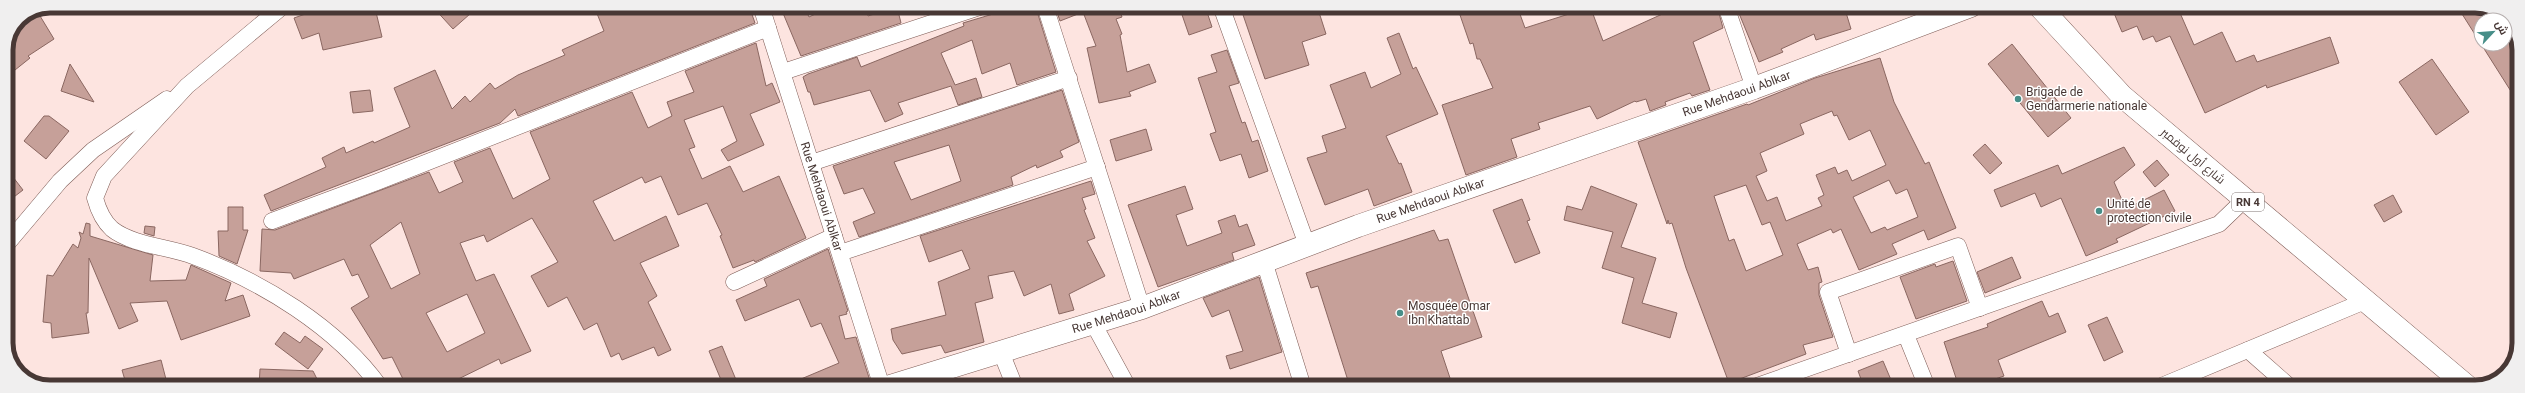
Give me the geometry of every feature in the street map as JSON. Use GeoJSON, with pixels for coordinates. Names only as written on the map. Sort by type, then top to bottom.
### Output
{"type":"FeatureCollection","features":[{"type":"Feature","properties":{"kind":"street"},"geometry":{"type":"LineString","coordinates":[[13,237],[60,181],[93,150],[187,86],[275,13]]}},
{"type":"Feature","properties":{"kind":"street","name":"Rue Mehdaoui Ablkar"},"geometry":{"type":"LineString","coordinates":[[763,13],[880,380]]}},
{"type":"Feature","properties":{"kind":"street"},"geometry":{"type":"LineString","coordinates":[[783,72],[962,13]]}},
{"type":"Feature","properties":{"kind":"street"},"geometry":{"type":"LineString","coordinates":[[1047,13],[1142,308]]}},
{"type":"Feature","properties":{"kind":"street"},"geometry":{"type":"LineString","coordinates":[[1224,13],[1307,245]]}},
{"type":"Feature","properties":{"kind":"street"},"geometry":{"type":"LineString","coordinates":[[1728,13],[1754,88]]}},
{"type":"Feature","properties":{"kind":"street","name":"Rue Mehdaoui Ablkar"},"geometry":{"type":"LineString","coordinates":[[910,380],[1142,308],[1307,245],[1754,88],[1952,13]]}},
{"type":"Feature","properties":{"kind":"street","name":"شارع أول نوفمبر"},"geometry":{"type":"LineString","coordinates":[[2045,13],[2122,96],[2460,380]]}},
{"type":"Feature","properties":{"kind":"street"},"geometry":{"type":"LineString","coordinates":[[272,221],[377,182],[768,28]]}},
{"type":"Feature","properties":{"kind":"street"},"geometry":{"type":"LineString","coordinates":[[811,163],[1069,78]]}},
{"type":"Feature","properties":{"kind":"street"},"geometry":{"type":"LineString","coordinates":[[187,86],[104,176],[95,198],[100,214],[113,229],[141,242],[191,255],[244,277],[282,300],[342,344],[374,380]]}},
{"type":"Feature","properties":{"kind":"street"},"geometry":{"type":"LineString","coordinates":[[840,253],[1097,167]]}},
{"type":"Feature","properties":{"kind":"street"},"geometry":{"type":"LineString","coordinates":[[1774,380],[2219,224],[2245,199]]}},
{"type":"Feature","properties":{"kind":"street"},"geometry":{"type":"LineString","coordinates":[[734,282],[834,236]]}},
{"type":"Feature","properties":{"kind":"street"},"geometry":{"type":"LineString","coordinates":[[1850,354],[1828,292],[1958,246],[1980,308]]}},
{"type":"Feature","properties":{"kind":"street"},"geometry":{"type":"LineString","coordinates":[[1264,261],[1301,380]]}},
{"type":"Feature","properties":{"kind":"street"},"geometry":{"type":"LineString","coordinates":[[2176,380],[2365,300]]}},
{"type":"Feature","properties":{"kind":"street"},"geometry":{"type":"LineString","coordinates":[[1093,323],[1124,380]]}},
{"type":"Feature","properties":{"kind":"street"},"geometry":{"type":"LineString","coordinates":[[1906,334],[1924,380]]}},
{"type":"Feature","properties":{"kind":"street"},"geometry":{"type":"LineString","coordinates":[[2248,350],[2282,380]]}},
{"type":"Feature","properties":{"kind":"street"},"geometry":{"type":"LineString","coordinates":[[1000,352],[1012,380]]}},
{"type":"Feature","properties":{"kind":"building"},"geometry":{"type":"Polygon","coordinates":[[[308,13],[376,13],[382,37],[323,50],[319,33],[302,39],[294,18],[308,13]]]}},
{"type":"Feature","properties":{"kind":"building"},"geometry":{"type":"Polygon","coordinates":[[[438,13],[471,13],[453,29],[438,13]]]}},
{"type":"Feature","properties":{"kind":"building"},"geometry":{"type":"Polygon","coordinates":[[[597,13],[751,13],[755,23],[518,116],[515,109],[500,123],[271,211],[264,195],[326,167],[322,158],[344,147],[346,153],[373,141],[374,143],[410,127],[394,88],[435,70],[452,109],[465,96],[470,102],[490,83],[495,89],[518,75],[565,55],[562,50],[604,31],[597,13]]]}},
{"type":"Feature","properties":{"kind":"building"},"geometry":{"type":"Polygon","coordinates":[[[783,13],[807,13],[809,17],[817,13],[867,13],[868,16],[878,13],[898,13],[901,23],[801,56],[783,13]]]}},
{"type":"Feature","properties":{"kind":"building"},"geometry":{"type":"Polygon","coordinates":[[[996,13],[1038,13],[1056,72],[1017,85],[1010,63],[982,74],[972,40],[941,53],[955,85],[976,78],[982,97],[958,105],[951,86],[898,103],[903,114],[885,122],[870,90],[814,105],[803,77],[808,74],[857,57],[861,67],[964,26],[963,23],[996,13]]]}},
{"type":"Feature","properties":{"kind":"building"},"geometry":{"type":"Polygon","coordinates":[[[1057,13],[1080,13],[1060,21],[1057,13]]]}},
{"type":"Feature","properties":{"kind":"building"},"geometry":{"type":"Polygon","coordinates":[[[1083,13],[1121,13],[1122,17],[1116,19],[1122,34],[1120,35],[1127,72],[1149,64],[1156,82],[1129,92],[1131,96],[1099,103],[1087,48],[1096,46],[1083,13]]]}},
{"type":"Feature","properties":{"kind":"building"},"geometry":{"type":"Polygon","coordinates":[[[1181,13],[1207,13],[1212,27],[1189,35],[1181,13]]]}},
{"type":"Feature","properties":{"kind":"building"},"geometry":{"type":"Polygon","coordinates":[[[1242,13],[1319,13],[1326,34],[1302,42],[1309,65],[1265,79],[1242,13]]]}},
{"type":"Feature","properties":{"kind":"building"},"geometry":{"type":"Polygon","coordinates":[[[1468,13],[1520,13],[1525,28],[1572,13],[1593,13],[1603,41],[1665,13],[1719,13],[1723,28],[1693,42],[1710,90],[1692,96],[1690,93],[1665,102],[1666,105],[1650,111],[1646,99],[1635,101],[1597,119],[1590,106],[1538,123],[1540,129],[1511,139],[1517,157],[1466,175],[1442,105],[1493,88],[1480,59],[1477,59],[1473,43],[1470,44],[1460,15],[1468,13]]]}},
{"type":"Feature","properties":{"kind":"building"},"geometry":{"type":"Polygon","coordinates":[[[1739,13],[1846,13],[1851,29],[1816,40],[1814,34],[1781,49],[1783,52],[1759,62],[1739,13]]]}},
{"type":"Feature","properties":{"kind":"building"},"geometry":{"type":"Polygon","coordinates":[[[2114,13],[2180,13],[2194,45],[2222,32],[2236,62],[2254,55],[2257,62],[2330,37],[2339,63],[2267,88],[2266,85],[2205,113],[2170,36],[2156,42],[2153,36],[2143,40],[2137,26],[2122,32],[2114,13]]]}},
{"type":"Feature","properties":{"kind":"building"},"geometry":{"type":"Polygon","coordinates":[[[2461,13],[2473,13],[2473,31],[2461,13]]]}},
{"type":"Feature","properties":{"kind":"building"},"geometry":{"type":"Polygon","coordinates":[[[39,15],[54,39],[28,56],[30,58],[15,70],[13,67],[13,50],[19,29],[29,19],[39,15]]]}},
{"type":"Feature","properties":{"kind":"building"},"geometry":{"type":"Polygon","coordinates":[[[1399,33],[1413,69],[1416,67],[1438,114],[1386,136],[1399,164],[1401,163],[1412,192],[1374,206],[1368,189],[1325,205],[1307,158],[1327,152],[1322,136],[1346,128],[1330,85],[1365,72],[1371,88],[1401,74],[1387,38],[1399,33]]]}},
{"type":"Feature","properties":{"kind":"building"},"geometry":{"type":"Polygon","coordinates":[[[756,43],[766,86],[772,83],[780,102],[750,114],[764,145],[728,161],[721,150],[737,141],[723,106],[684,120],[695,147],[689,149],[702,179],[730,166],[743,192],[779,176],[806,238],[755,262],[754,260],[733,268],[720,236],[722,235],[707,203],[678,215],[661,176],[645,183],[642,177],[593,201],[614,241],[666,216],[679,246],[640,263],[657,296],[648,302],[671,350],[658,356],[654,347],[622,360],[619,353],[611,357],[597,323],[584,330],[567,297],[548,307],[531,276],[558,262],[532,218],[487,242],[484,235],[460,243],[476,281],[494,274],[531,351],[501,364],[499,359],[456,380],[404,380],[392,357],[383,359],[351,308],[369,297],[358,274],[352,276],[344,259],[294,279],[291,273],[260,271],[262,229],[275,230],[429,172],[439,193],[463,182],[454,162],[490,148],[513,199],[550,179],[530,132],[632,92],[648,128],[672,116],[667,102],[694,92],[685,71],[756,43]],[[401,222],[370,245],[391,289],[420,274],[401,222]],[[467,294],[426,313],[447,352],[485,333],[467,294]]]}},
{"type":"Feature","properties":{"kind":"building"},"geometry":{"type":"Polygon","coordinates":[[[2012,44],[2071,118],[2048,137],[1988,64],[2012,44]]]}},
{"type":"Feature","properties":{"kind":"building"},"geometry":{"type":"Polygon","coordinates":[[[1227,50],[1239,83],[1229,86],[1242,123],[1245,122],[1252,142],[1258,140],[1268,171],[1249,178],[1241,154],[1220,161],[1210,134],[1216,132],[1198,78],[1217,72],[1211,55],[1227,50]]]}},
{"type":"Feature","properties":{"kind":"building"},"geometry":{"type":"Polygon","coordinates":[[[2486,52],[2512,52],[2512,93],[2486,52]]]}},
{"type":"Feature","properties":{"kind":"building"},"geometry":{"type":"Polygon","coordinates":[[[1880,58],[1894,102],[1925,164],[1929,162],[1956,228],[1928,240],[1924,230],[1892,244],[1897,254],[1859,270],[1841,229],[1833,233],[1831,229],[1797,244],[1808,270],[1818,267],[1822,282],[1819,283],[1819,295],[1833,337],[1803,345],[1806,354],[1737,380],[1728,380],[1686,268],[1672,223],[1669,224],[1668,220],[1667,224],[1638,142],[1747,104],[1748,105],[1815,78],[1880,58]],[[1832,111],[1800,124],[1804,134],[1760,153],[1767,171],[1756,176],[1767,201],[1777,197],[1786,221],[1822,206],[1818,198],[1824,195],[1816,175],[1835,167],[1838,174],[1847,170],[1852,181],[1886,165],[1870,130],[1849,140],[1837,115],[1834,116],[1832,111]],[[1889,180],[1853,197],[1871,233],[1885,227],[1887,230],[1918,217],[1907,189],[1896,194],[1889,180]],[[1746,185],[1714,196],[1729,241],[1734,239],[1746,271],[1783,255],[1770,222],[1762,225],[1746,185]]]}},
{"type":"Feature","properties":{"kind":"building"},"geometry":{"type":"Polygon","coordinates":[[[2432,59],[2469,112],[2436,135],[2399,82],[2432,59]]]}},
{"type":"Feature","properties":{"kind":"building"},"geometry":{"type":"Polygon","coordinates":[[[70,64],[94,102],[61,91],[70,64]]]}},
{"type":"Feature","properties":{"kind":"building"},"geometry":{"type":"Polygon","coordinates":[[[370,90],[373,111],[353,113],[350,92],[370,90]]]}},
{"type":"Feature","properties":{"kind":"building"},"geometry":{"type":"Polygon","coordinates":[[[1062,90],[1079,142],[1060,151],[1063,157],[1037,168],[1036,165],[1011,177],[1013,185],[859,237],[853,222],[875,213],[863,188],[844,194],[833,166],[1062,90]],[[949,145],[894,162],[911,200],[961,181],[949,145]]]}},
{"type":"Feature","properties":{"kind":"building"},"geometry":{"type":"Polygon","coordinates":[[[44,116],[49,116],[69,131],[46,159],[24,141],[44,116]]]}},
{"type":"Feature","properties":{"kind":"building"},"geometry":{"type":"Polygon","coordinates":[[[1146,129],[1152,150],[1116,161],[1110,140],[1146,129]]]}},
{"type":"Feature","properties":{"kind":"building"},"geometry":{"type":"Polygon","coordinates":[[[1985,144],[2002,163],[1990,174],[1973,155],[1985,144]]]}},
{"type":"Feature","properties":{"kind":"building"},"geometry":{"type":"Polygon","coordinates":[[[2124,147],[2135,165],[2114,182],[2126,209],[2164,190],[2175,211],[2116,239],[2118,242],[2086,256],[2061,198],[2041,207],[2035,193],[2001,207],[1994,190],[2058,165],[2062,174],[2124,147]]]}},
{"type":"Feature","properties":{"kind":"building"},"geometry":{"type":"Polygon","coordinates":[[[2157,160],[2169,175],[2155,187],[2143,172],[2157,160]]]}},
{"type":"Feature","properties":{"kind":"building"},"geometry":{"type":"Polygon","coordinates":[[[13,177],[23,190],[13,198],[13,177]]]}},
{"type":"Feature","properties":{"kind":"building"},"geometry":{"type":"Polygon","coordinates":[[[1091,181],[1095,194],[1082,198],[1086,209],[1084,210],[1095,238],[1087,241],[1105,276],[1069,294],[1074,310],[1059,314],[1051,284],[1024,296],[1014,271],[988,276],[993,298],[975,303],[984,342],[945,353],[941,345],[902,354],[893,340],[891,329],[946,315],[938,282],[970,269],[962,250],[929,262],[920,236],[1091,181]]]}},
{"type":"Feature","properties":{"kind":"building"},"geometry":{"type":"Polygon","coordinates":[[[1185,186],[1193,209],[1176,215],[1187,246],[1222,233],[1218,221],[1235,215],[1239,227],[1247,224],[1255,245],[1232,253],[1234,260],[1158,287],[1128,205],[1185,186]]]}},
{"type":"Feature","properties":{"kind":"building"},"geometry":{"type":"Polygon","coordinates":[[[1591,186],[1637,204],[1621,247],[1656,258],[1642,303],[1677,313],[1670,338],[1622,323],[1634,278],[1602,268],[1613,232],[1564,220],[1567,206],[1582,210],[1591,186]]]}},
{"type":"Feature","properties":{"kind":"building"},"geometry":{"type":"Polygon","coordinates":[[[2393,195],[2402,212],[2384,222],[2374,205],[2393,195]]]}},
{"type":"Feature","properties":{"kind":"building"},"geometry":{"type":"Polygon","coordinates":[[[1522,199],[1530,220],[1527,221],[1540,253],[1515,263],[1493,210],[1522,199]]]}},
{"type":"Feature","properties":{"kind":"building"},"geometry":{"type":"Polygon","coordinates":[[[228,207],[243,207],[243,230],[248,230],[237,264],[219,256],[218,231],[228,231],[228,207]]]}},
{"type":"Feature","properties":{"kind":"building"},"geometry":{"type":"Polygon","coordinates":[[[86,223],[90,224],[90,236],[153,255],[150,281],[186,280],[191,265],[231,283],[225,301],[243,295],[250,316],[181,340],[167,301],[130,303],[138,321],[119,329],[89,258],[88,313],[86,313],[89,333],[52,338],[51,323],[43,322],[47,275],[53,276],[73,244],[78,248],[81,238],[79,232],[83,234],[86,223]]]}},
{"type":"Feature","properties":{"kind":"building"},"geometry":{"type":"Polygon","coordinates":[[[145,226],[155,227],[154,236],[144,233],[145,226]]]}},
{"type":"Feature","properties":{"kind":"building","name":"Mosquée Omar Ibn Khattab"},"geometry":{"type":"Polygon","coordinates":[[[1434,230],[1439,241],[1448,239],[1482,337],[1441,351],[1451,380],[1348,380],[1318,286],[1311,288],[1306,273],[1434,230]]]}},
{"type":"Feature","properties":{"kind":"building"},"geometry":{"type":"Polygon","coordinates":[[[828,249],[848,311],[846,312],[847,314],[839,316],[845,339],[856,337],[870,380],[799,380],[839,363],[821,323],[811,327],[799,299],[745,321],[736,300],[767,286],[764,279],[828,249]]]}},
{"type":"Feature","properties":{"kind":"building"},"geometry":{"type":"Polygon","coordinates":[[[2012,257],[2021,278],[1985,293],[1977,272],[2012,257]]]}},
{"type":"Feature","properties":{"kind":"building"},"geometry":{"type":"Polygon","coordinates":[[[1953,261],[1967,301],[1916,319],[1900,277],[1935,264],[1936,267],[1953,261]]]}},
{"type":"Feature","properties":{"kind":"building"},"geometry":{"type":"Polygon","coordinates":[[[1259,277],[1282,352],[1230,369],[1226,356],[1243,351],[1229,310],[1212,317],[1203,298],[1259,277]]]}},
{"type":"Feature","properties":{"kind":"building"},"geometry":{"type":"Polygon","coordinates":[[[2042,301],[2049,317],[2058,313],[2066,332],[1998,360],[2004,376],[1992,380],[1957,380],[1944,342],[1988,327],[1987,324],[2042,301]]]}},
{"type":"Feature","properties":{"kind":"building"},"geometry":{"type":"Polygon","coordinates":[[[2107,317],[2123,352],[2104,361],[2088,325],[2107,317]]]}},
{"type":"Feature","properties":{"kind":"building"},"geometry":{"type":"Polygon","coordinates":[[[284,332],[300,343],[305,336],[323,349],[308,369],[275,344],[284,332]]]}},
{"type":"Feature","properties":{"kind":"building"},"geometry":{"type":"Polygon","coordinates":[[[722,346],[736,380],[721,380],[709,351],[722,346]]]}},
{"type":"Feature","properties":{"kind":"building"},"geometry":{"type":"Polygon","coordinates":[[[161,360],[166,380],[125,380],[122,370],[161,360]]]}},
{"type":"Feature","properties":{"kind":"building"},"geometry":{"type":"Polygon","coordinates":[[[1883,361],[1891,380],[1861,380],[1858,371],[1883,361]]]}},
{"type":"Feature","properties":{"kind":"building"},"geometry":{"type":"Polygon","coordinates":[[[260,369],[313,371],[318,380],[259,380],[260,369]]]}},
{"type":"Feature","properties":{"kind":"place","name":"Brigade de Gendarmerie nationale"},"geometry":{"type":"Point","coordinates":[2018,99]}},
{"type":"Feature","properties":{"kind":"place","name":"Unité de protection civile"},"geometry":{"type":"Point","coordinates":[2099,211]}},
{"type":"Feature","properties":{"kind":"place","name":"Mosquée Omar Ibn Khattab"},"geometry":{"type":"Point","coordinates":[1400,313]}}]}
